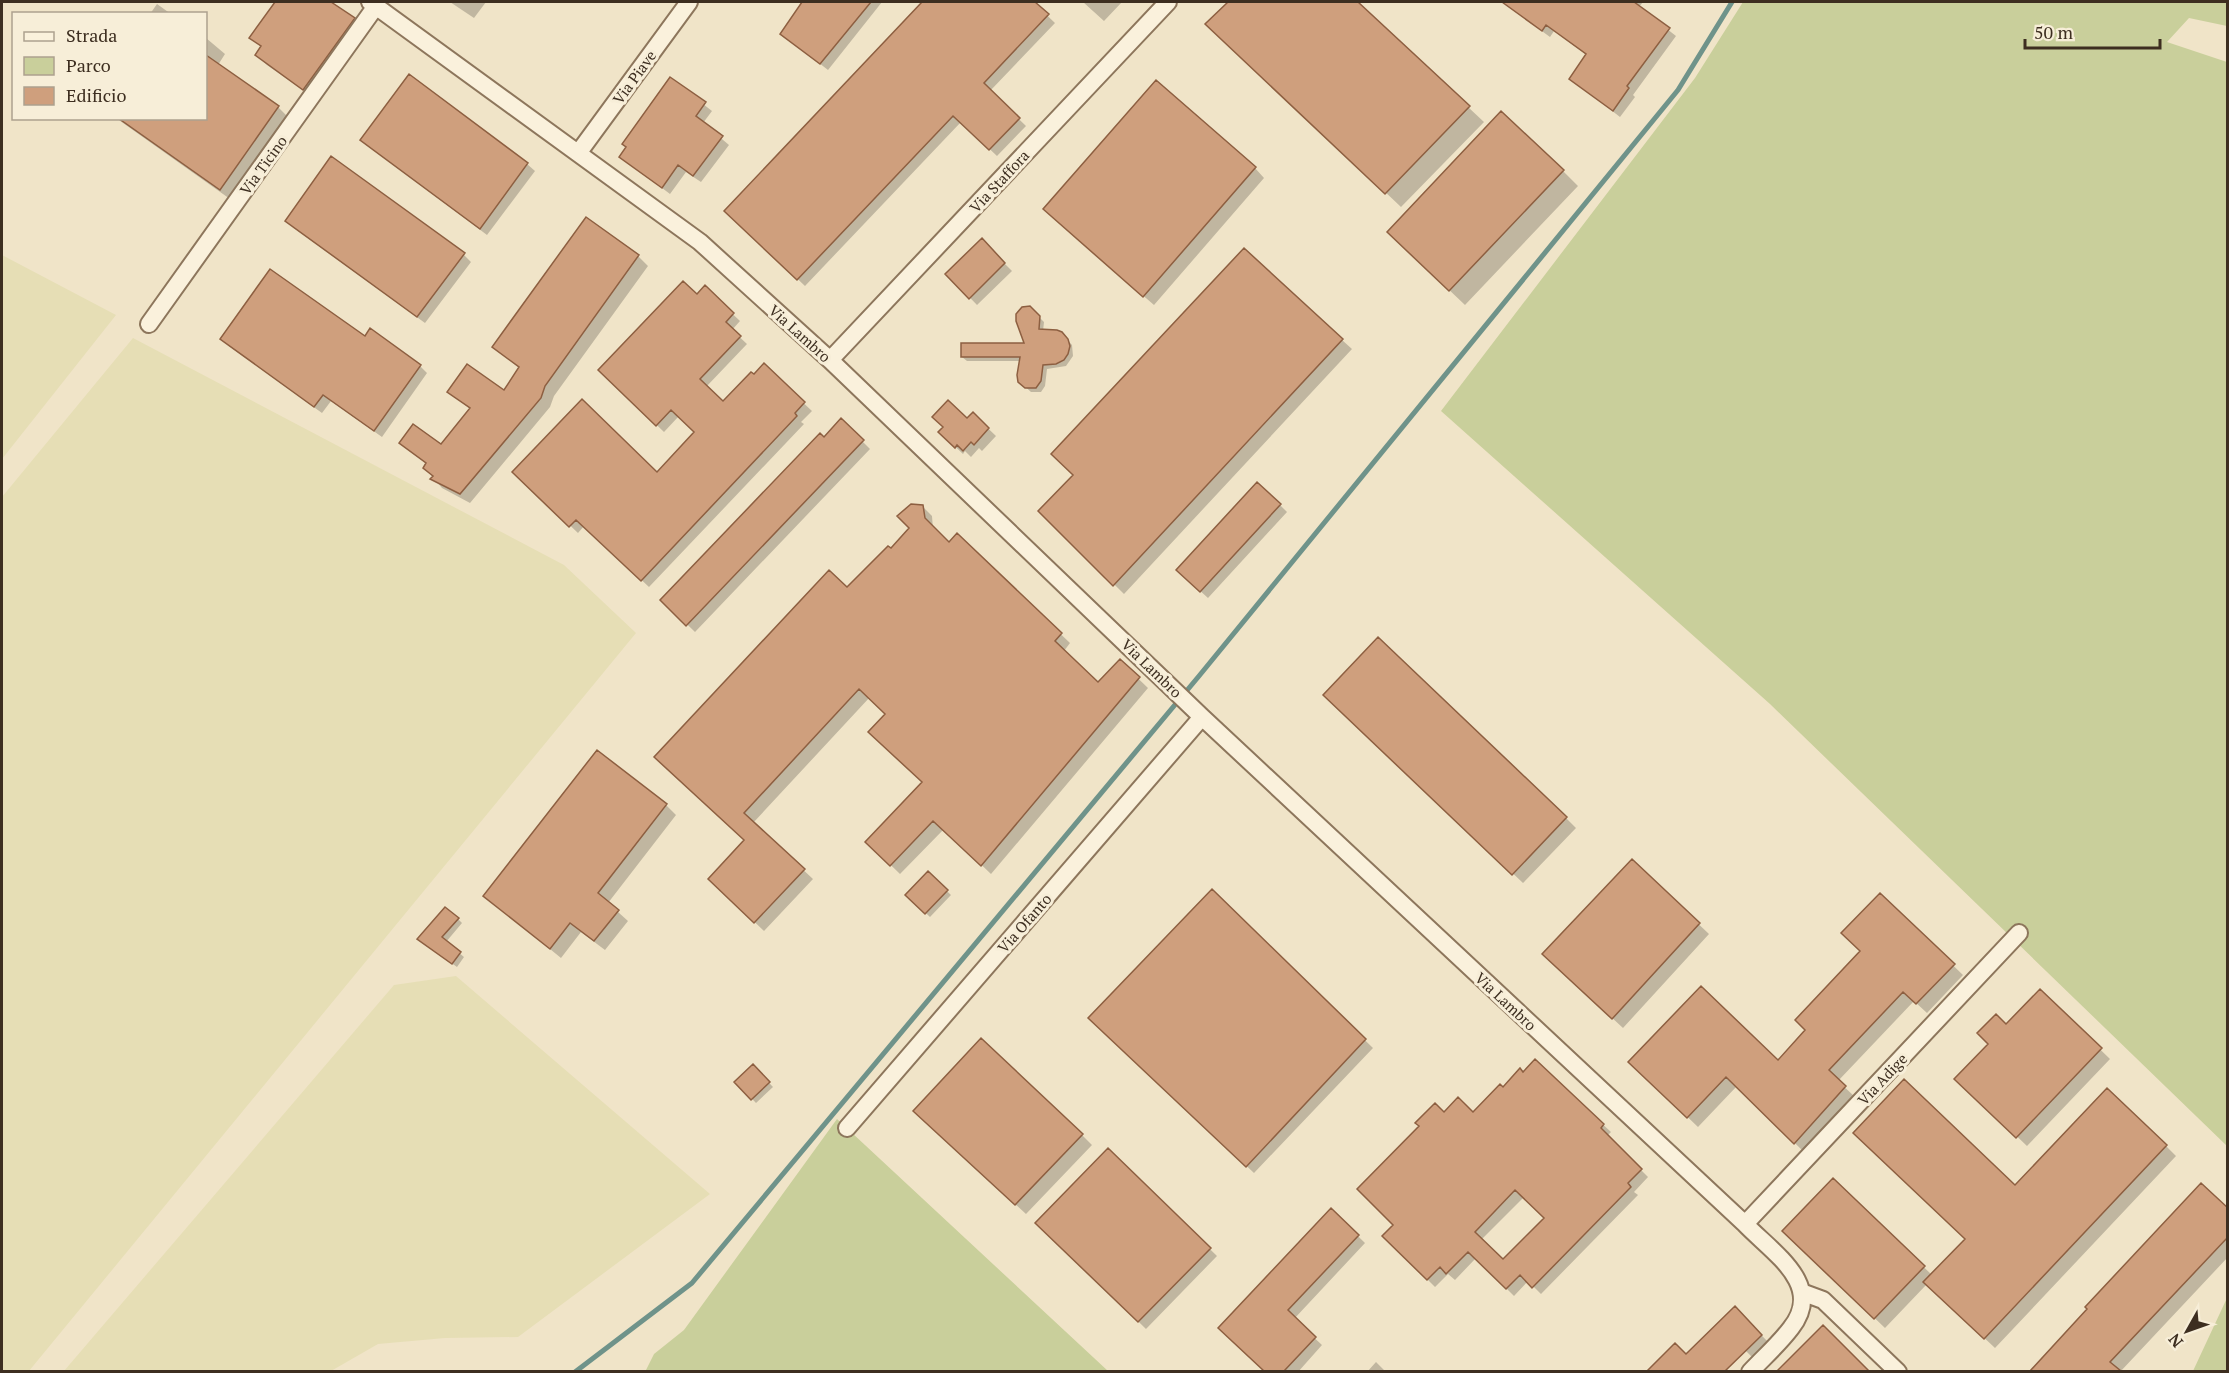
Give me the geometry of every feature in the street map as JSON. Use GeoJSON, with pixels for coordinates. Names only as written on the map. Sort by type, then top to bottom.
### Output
{"type":"FeatureCollection","features":[{"type":"Feature","properties":{"kind":"street","name":"Via Piave"},"geometry":{"type":"LineString","coordinates":[[579,152],[689,2]]}},
{"type":"Feature","properties":{"kind":"street","name":"Via Staffora"},"geometry":{"type":"LineString","coordinates":[[830,360],[1168,2]]}},
{"type":"Feature","properties":{"kind":"street","name":"Via Lambro"},"geometry":{"type":"LineString","coordinates":[[373,4],[700,242],[830,360],[1198,713],[1745,1224],[1792,1271],[1804,1293]]}},
{"type":"Feature","properties":{"kind":"street","name":"Via Ticino"},"geometry":{"type":"LineString","coordinates":[[149,324],[373,4]]}},
{"type":"Feature","properties":{"kind":"street","name":"Via Ofanto"},"geometry":{"type":"LineString","coordinates":[[847,1128],[1198,713]]}},
{"type":"Feature","properties":{"kind":"street","name":"Via Adige"},"geometry":{"type":"LineString","coordinates":[[1745,1224],[2019,933]]}},
{"type":"Feature","properties":{"kind":"street"},"geometry":{"type":"LineString","coordinates":[[1750,1371],[1792,1328],[1802,1310],[1804,1293],[1823,1300],[1898,1371]]}},
{"type":"Feature","properties":{"kind":"shaded area"},"geometry":{"type":"Polygon","coordinates":[[[2,255],[116,315],[2,459],[2,255]]]}},
{"type":"Feature","properties":{"kind":"shaded area"},"geometry":{"type":"Polygon","coordinates":[[[133,338],[564,565],[636,633],[29,1371],[2,1371],[2,497],[133,338]]]}},
{"type":"Feature","properties":{"kind":"shaded area"},"geometry":{"type":"Polygon","coordinates":[[[456,976],[710,1194],[518,1337],[445,1338],[378,1344],[331,1371],[64,1371],[394,985],[456,976]]]}},
{"type":"Feature","properties":{"kind":"green space"},"geometry":{"type":"Polygon","coordinates":[[[1743,2],[2227,2],[2227,26],[2189,18],[2167,42],[2227,62],[2227,1146],[1770,704],[1441,411],[1695,78],[1743,2]]]}},
{"type":"Feature","properties":{"kind":"green space"},"geometry":{"type":"Polygon","coordinates":[[[837,1119],[1108,1371],[645,1372],[654,1354],[684,1330],[837,1119]]]}},
{"type":"Feature","properties":{"kind":"green space"},"geometry":{"type":"Polygon","coordinates":[[[2227,1298],[2227,1371],[2193,1371],[2227,1298]]]}},
{"type":"Feature","properties":{"kind":"building"},"geometry":{"type":"Polygon","coordinates":[[[275,2],[331,2],[355,18],[303,90],[255,55],[261,46],[249,38],[275,2]]]}},
{"type":"Feature","properties":{"kind":"building"},"geometry":{"type":"Polygon","coordinates":[[[802,2],[871,2],[820,64],[780,34],[802,2]]]}},
{"type":"Feature","properties":{"kind":"building"},"geometry":{"type":"Polygon","coordinates":[[[922,2],[1035,2],[1049,14],[984,83],[1020,118],[989,150],[953,116],[797,280],[724,211],[922,2]]]}},
{"type":"Feature","properties":{"kind":"building"},"geometry":{"type":"Polygon","coordinates":[[[1228,2],[1358,2],[1470,106],[1385,194],[1205,24],[1228,2]]]}},
{"type":"Feature","properties":{"kind":"building"},"geometry":{"type":"Polygon","coordinates":[[[1502,2],[1634,2],[1670,28],[1627,86],[1629,88],[1613,111],[1569,79],[1586,54],[1546,25],[1542,31],[1502,2]]]}},
{"type":"Feature","properties":{"kind":"building"},"geometry":{"type":"Polygon","coordinates":[[[207,56],[279,106],[220,190],[121,120],[207,120],[207,56]]]}},
{"type":"Feature","properties":{"kind":"building"},"geometry":{"type":"Polygon","coordinates":[[[409,74],[528,163],[480,229],[360,140],[409,74]]]}},
{"type":"Feature","properties":{"kind":"building"},"geometry":{"type":"Polygon","coordinates":[[[670,77],[706,102],[696,116],[723,136],[693,176],[678,165],[662,188],[619,157],[626,147],[622,144],[670,77]]]}},
{"type":"Feature","properties":{"kind":"building"},"geometry":{"type":"Polygon","coordinates":[[[1156,80],[1256,167],[1143,297],[1043,209],[1156,80]]]}},
{"type":"Feature","properties":{"kind":"building"},"geometry":{"type":"Polygon","coordinates":[[[1501,111],[1564,170],[1449,291],[1387,232],[1501,111]]]}},
{"type":"Feature","properties":{"kind":"building"},"geometry":{"type":"Polygon","coordinates":[[[331,156],[465,253],[417,317],[285,221],[331,156]]]}},
{"type":"Feature","properties":{"kind":"building"},"geometry":{"type":"Polygon","coordinates":[[[586,217],[639,255],[545,386],[541,398],[460,494],[430,479],[433,476],[423,468],[426,463],[399,443],[413,424],[441,444],[470,408],[447,392],[467,364],[504,390],[519,367],[492,347],[586,217]]]}},
{"type":"Feature","properties":{"kind":"building"},"geometry":{"type":"Polygon","coordinates":[[[982,238],[1005,263],[969,299],[945,274],[982,238]]]}},
{"type":"Feature","properties":{"kind":"building"},"geometry":{"type":"Polygon","coordinates":[[[1244,248],[1343,339],[1113,586],[1038,511],[1073,475],[1051,454],[1244,248]]]}},
{"type":"Feature","properties":{"kind":"building"},"geometry":{"type":"Polygon","coordinates":[[[270,269],[365,336],[370,328],[421,365],[374,431],[323,395],[314,407],[220,339],[270,269]]]}},
{"type":"Feature","properties":{"kind":"building"},"geometry":{"type":"Polygon","coordinates":[[[683,281],[697,294],[705,285],[734,313],[726,322],[741,336],[700,379],[723,401],[751,372],[754,374],[764,363],[805,402],[795,413],[797,416],[641,581],[576,520],[569,527],[512,472],[582,399],[657,472],[694,432],[671,410],[656,426],[598,370],[683,281]]]}},
{"type":"Feature","properties":{"kind":"building"},"geometry":{"type":"Polygon","coordinates":[[[1030,306],[1040,316],[1039,329],[1062,332],[1070,346],[1064,360],[1056,364],[1043,365],[1041,381],[1036,388],[1025,388],[1018,382],[1020,357],[961,357],[961,343],[1024,343],[1016,321],[1016,314],[1022,307],[1030,306]]]}},
{"type":"Feature","properties":{"kind":"building"},"geometry":{"type":"Polygon","coordinates":[[[948,400],[967,418],[973,412],[989,428],[974,445],[971,442],[963,451],[957,445],[955,448],[938,432],[943,427],[932,417],[948,400]]]}},
{"type":"Feature","properties":{"kind":"building"},"geometry":{"type":"Polygon","coordinates":[[[841,418],[864,440],[686,626],[660,600],[820,433],[824,437],[841,418]]]}},
{"type":"Feature","properties":{"kind":"building"},"geometry":{"type":"Polygon","coordinates":[[[1257,482],[1281,504],[1200,592],[1176,570],[1257,482]]]}},
{"type":"Feature","properties":{"kind":"building"},"geometry":{"type":"Polygon","coordinates":[[[911,504],[923,505],[925,518],[949,542],[957,533],[1062,633],[1055,641],[1098,682],[1120,659],[1140,677],[981,866],[933,821],[890,866],[865,842],[922,782],[868,732],[885,714],[859,689],[744,813],[805,869],[754,923],[708,879],[744,840],[654,757],[829,570],[847,587],[888,546],[891,548],[909,528],[897,516],[911,504]]]}},
{"type":"Feature","properties":{"kind":"building"},"geometry":{"type":"Polygon","coordinates":[[[1378,637],[1567,817],[1512,875],[1323,695],[1378,637]]]}},
{"type":"Feature","properties":{"kind":"building"},"geometry":{"type":"Polygon","coordinates":[[[597,750],[667,804],[598,893],[619,910],[594,941],[570,923],[550,949],[483,896],[597,750]]]}},
{"type":"Feature","properties":{"kind":"building"},"geometry":{"type":"Polygon","coordinates":[[[1632,859],[1700,923],[1612,1019],[1542,954],[1632,859]]]}},
{"type":"Feature","properties":{"kind":"building"},"geometry":{"type":"Polygon","coordinates":[[[928,871],[948,890],[925,914],[905,895],[928,871]]]}},
{"type":"Feature","properties":{"kind":"building"},"geometry":{"type":"Polygon","coordinates":[[[1212,889],[1366,1039],[1246,1167],[1088,1018],[1212,889]]]}},
{"type":"Feature","properties":{"kind":"building"},"geometry":{"type":"Polygon","coordinates":[[[1880,893],[1955,964],[1916,1004],[1903,992],[1829,1070],[1846,1086],[1794,1144],[1726,1077],[1687,1118],[1628,1062],[1701,986],[1778,1060],[1805,1030],[1795,1020],[1860,951],[1841,933],[1880,893]]]}},
{"type":"Feature","properties":{"kind":"building"},"geometry":{"type":"Polygon","coordinates":[[[445,907],[459,918],[442,937],[461,952],[452,964],[417,939],[445,907]]]}},
{"type":"Feature","properties":{"kind":"building"},"geometry":{"type":"Polygon","coordinates":[[[2040,989],[2102,1048],[2016,1138],[1954,1079],[1988,1044],[1977,1033],[1996,1014],[2006,1024],[2040,989]]]}},
{"type":"Feature","properties":{"kind":"building"},"geometry":{"type":"Polygon","coordinates":[[[981,1038],[1083,1134],[1015,1205],[913,1111],[981,1038]]]}},
{"type":"Feature","properties":{"kind":"building"},"geometry":{"type":"Polygon","coordinates":[[[1535,1059],[1604,1124],[1601,1128],[1642,1169],[1628,1183],[1631,1187],[1532,1288],[1520,1275],[1506,1289],[1468,1252],[1446,1274],[1440,1267],[1427,1280],[1382,1236],[1393,1225],[1357,1189],[1419,1126],[1415,1123],[1435,1103],[1444,1112],[1458,1097],[1473,1112],[1500,1084],[1503,1087],[1520,1068],[1523,1072],[1535,1059]],[[1515,1190],[1475,1232],[1503,1259],[1544,1218],[1515,1190]]]}},
{"type":"Feature","properties":{"kind":"building"},"geometry":{"type":"Polygon","coordinates":[[[753,1064],[770,1082],[751,1100],[734,1082],[753,1064]]]}},
{"type":"Feature","properties":{"kind":"building"},"geometry":{"type":"Polygon","coordinates":[[[1904,1079],[2015,1185],[2107,1088],[2167,1145],[1984,1339],[1923,1282],[1965,1239],[1853,1133],[1904,1079]]]}},
{"type":"Feature","properties":{"kind":"building"},"geometry":{"type":"Polygon","coordinates":[[[1108,1148],[1211,1248],[1138,1322],[1035,1223],[1108,1148]]]}},
{"type":"Feature","properties":{"kind":"building"},"geometry":{"type":"Polygon","coordinates":[[[1833,1178],[1925,1266],[1874,1319],[1782,1231],[1833,1178]]]}},
{"type":"Feature","properties":{"kind":"building"},"geometry":{"type":"Polygon","coordinates":[[[2201,1183],[2228,1208],[2228,1237],[2110,1362],[2121,1371],[2030,1371],[2087,1309],[2085,1307],[2201,1183]]]}},
{"type":"Feature","properties":{"kind":"building"},"geometry":{"type":"Polygon","coordinates":[[[1331,1208],[1359,1235],[1288,1310],[1316,1337],[1284,1371],[1264,1371],[1218,1328],[1331,1208]]]}},
{"type":"Feature","properties":{"kind":"building"},"geometry":{"type":"Polygon","coordinates":[[[1735,1306],[1762,1335],[1725,1371],[1647,1371],[1675,1343],[1686,1354],[1735,1306]]]}},
{"type":"Feature","properties":{"kind":"building"},"geometry":{"type":"Polygon","coordinates":[[[1823,1325],[1869,1371],[1777,1371],[1823,1325]]]}},
{"type":"Feature","properties":{"kind":"waterway"},"geometry":{"type":"LineString","coordinates":[[575,1372],[692,1283],[1199,676],[1678,90],[1732,2]]}}]}
